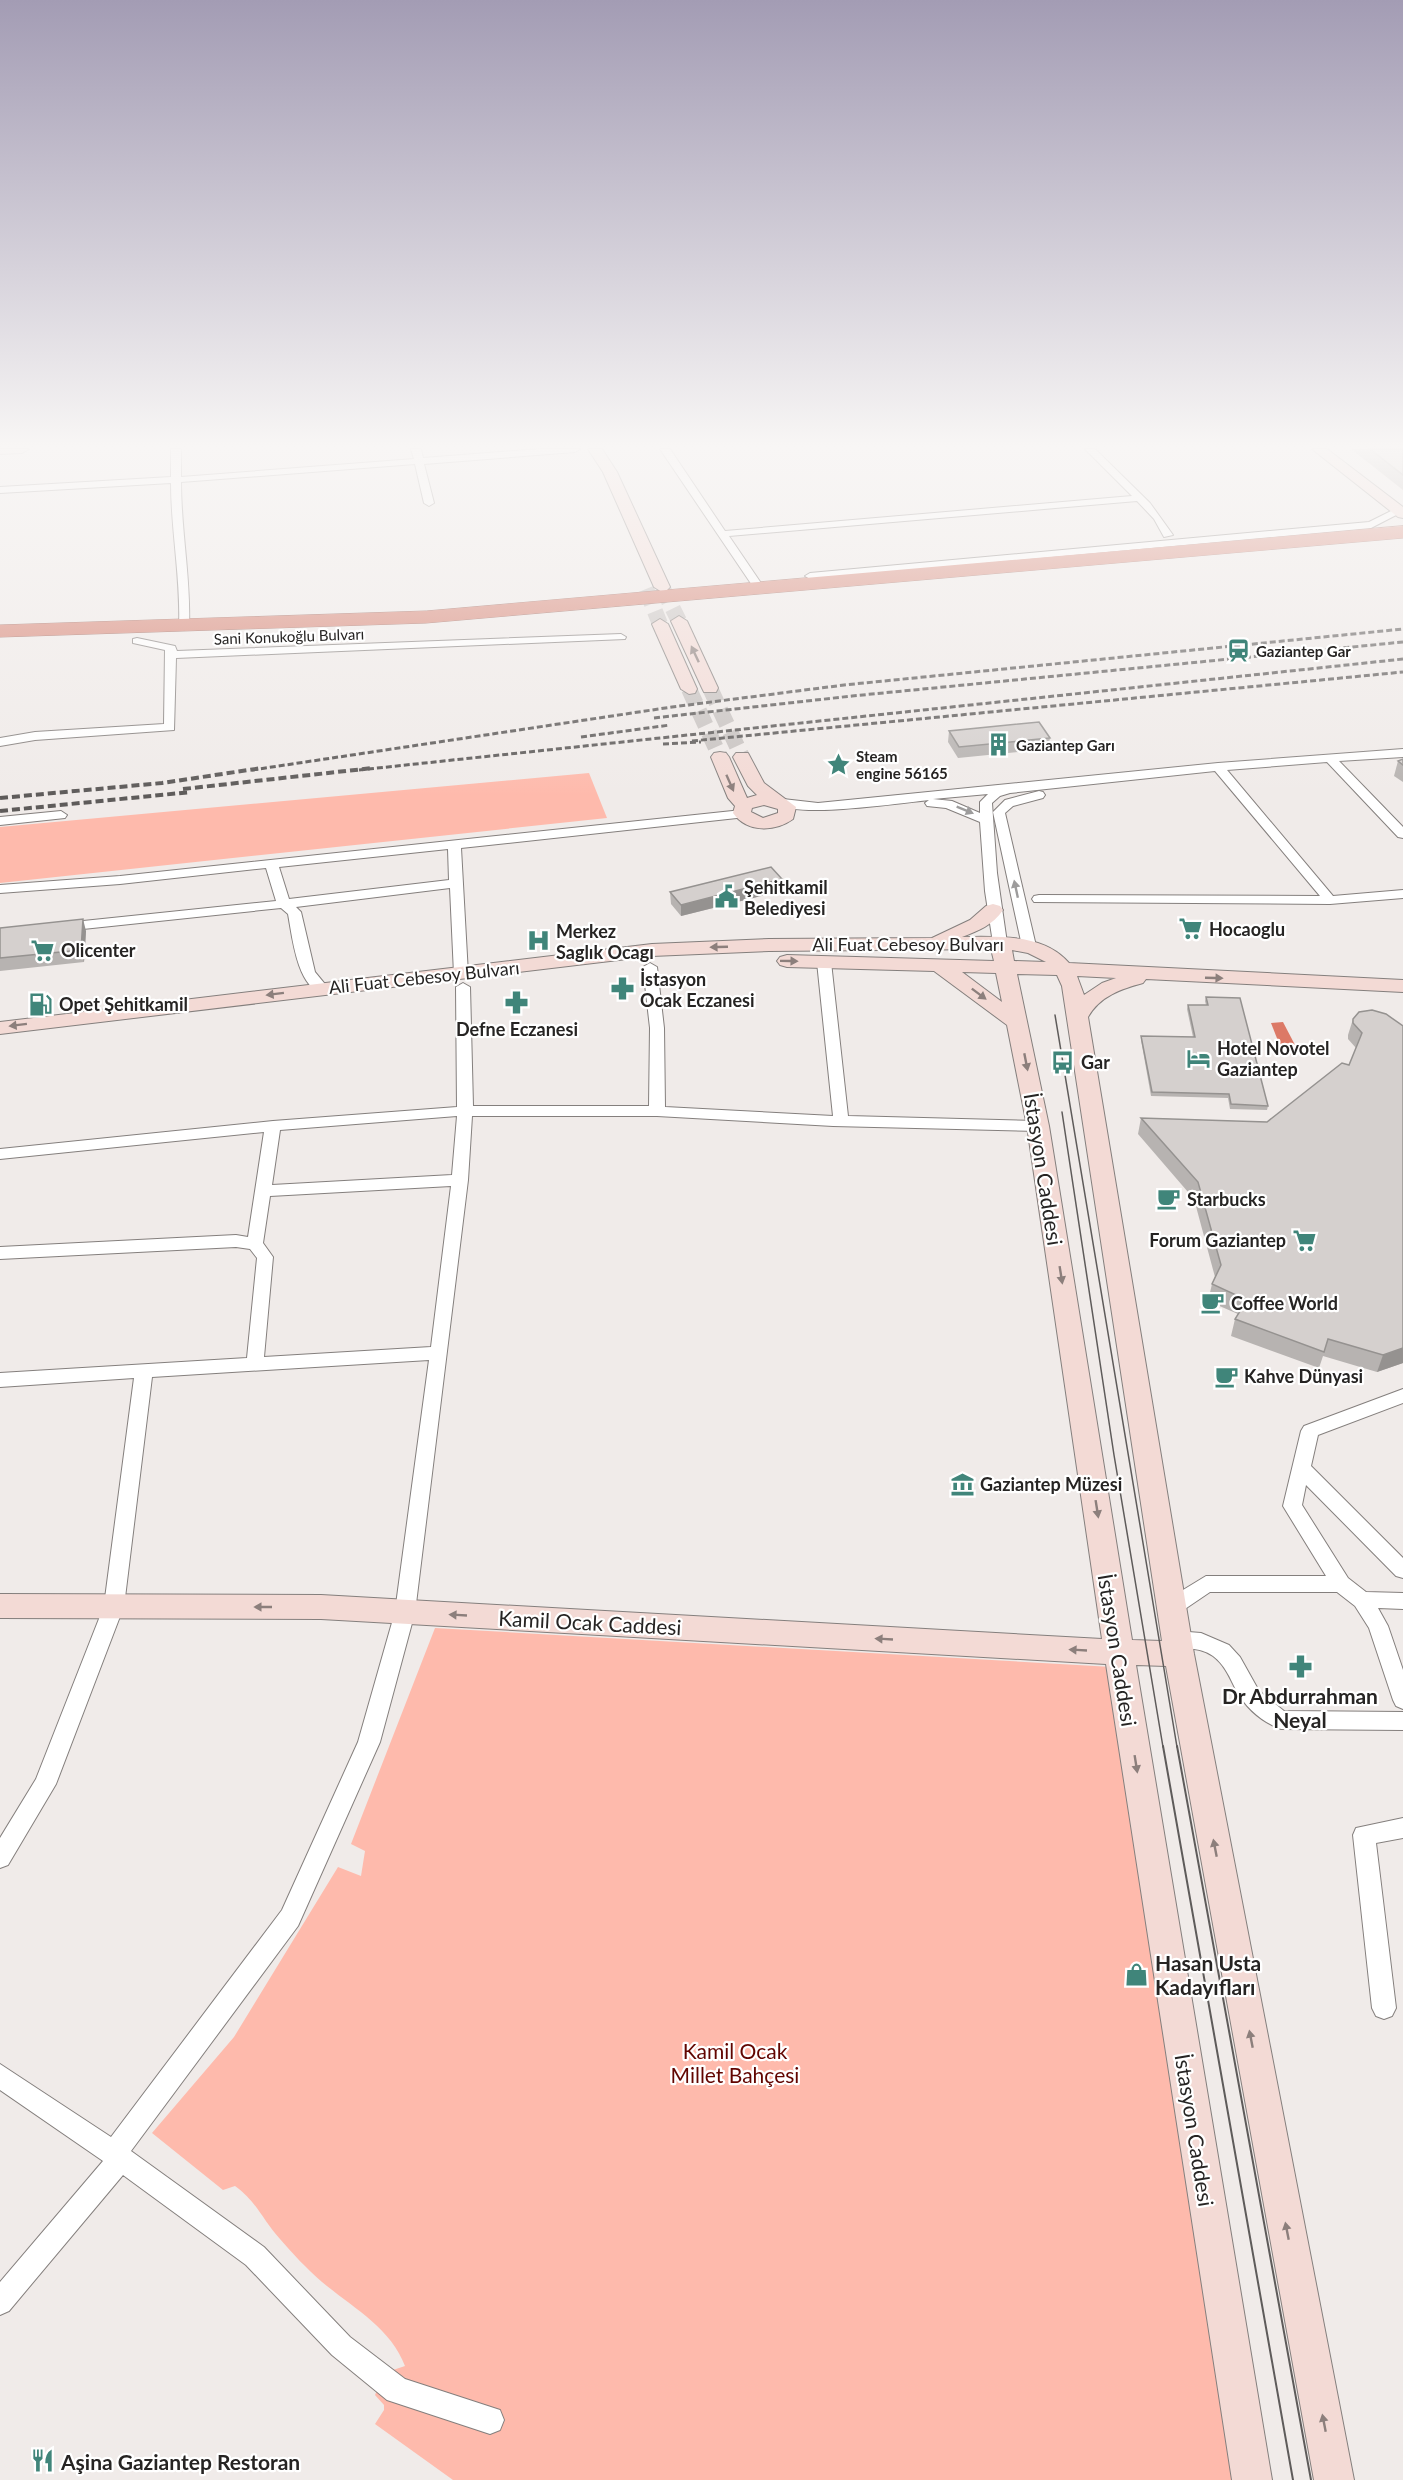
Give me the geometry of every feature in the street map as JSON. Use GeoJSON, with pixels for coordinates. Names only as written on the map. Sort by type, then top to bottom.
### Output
{"type":"FeatureCollection","features":[{"type":"Feature","properties":{"kind":"highway","name":"Sani Konukoğlu Bulvarı"},"geometry":{"type":"LineString","coordinates":[[0,631],[184,627],[426,617],[1034,565]]}},
{"type":"Feature","properties":{"kind":"highway","name":"Sani Konukoğlu Bulvarı"},"geometry":{"type":"LineString","coordinates":[[0,645],[463,627],[1192,565]]}},
{"type":"Feature","properties":{"kind":"street"},"geometry":{"type":"LineString","coordinates":[[181,565],[185,600],[184,627]]}},
{"type":"Feature","properties":{"kind":"street"},"geometry":{"type":"LineString","coordinates":[[636,565],[642,579]]}},
{"type":"Feature","properties":{"kind":"street"},"geometry":{"type":"LineString","coordinates":[[652,565],[662,587]]}},
{"type":"Feature","properties":{"kind":"street"},"geometry":{"type":"LineString","coordinates":[[743,565],[760,589]]}},
{"type":"Feature","properties":{"kind":"street"},"geometry":{"type":"LineString","coordinates":[[810,576],[934,565]]}},
{"type":"Feature","properties":{"kind":"street"},"geometry":{"type":"LineString","coordinates":[[679,621],[710,688]]}},
{"type":"Feature","properties":{"kind":"street"},"geometry":{"type":"LineString","coordinates":[[660,624],[689,689]]}},
{"type":"Feature","properties":{"kind":"street"},"geometry":{"type":"LineString","coordinates":[[170,655],[621,636]]}},
{"type":"Feature","properties":{"kind":"street"},"geometry":{"type":"LineString","coordinates":[[0,742],[35,736],[170,727],[171,648],[137,641]]}},
{"type":"Feature","properties":{"kind":"street"},"geometry":{"type":"LineString","coordinates":[[0,890],[120,880],[743,809],[755,800],[780,808],[818,807],[1218,767],[1403,753]]}},
{"type":"Feature","properties":{"kind":"street"},"geometry":{"type":"LineString","coordinates":[[741,757],[757,786],[780,808],[932,803],[948,804],[987,820],[986,802],[996,793],[1008,789]]}},
{"type":"Feature","properties":{"kind":"street"},"geometry":{"type":"LineString","coordinates":[[720,758],[743,809]]}},
{"type":"Feature","properties":{"kind":"street"},"geometry":{"type":"LineString","coordinates":[[1331,760],[1403,834]]}},
{"type":"Feature","properties":{"kind":"street"},"geometry":{"type":"LineString","coordinates":[[1218,767],[1330,900]]}},
{"type":"Feature","properties":{"kind":"street"},"geometry":{"type":"LineString","coordinates":[[1011,952],[999,812],[1004,807],[1028,796],[1200,779],[1196,770]]}},
{"type":"Feature","properties":{"kind":"street"},"geometry":{"type":"LineString","coordinates":[[0,821],[61,815]]}},
{"type":"Feature","properties":{"kind":"street","name":"İstasyon Caddesi"},"geometry":{"type":"LineString","coordinates":[[987,820],[993,910],[1011,952],[1018,1024],[1038,1126],[1118,1652],[1252,2480]]}},
{"type":"Feature","properties":{"kind":"street"},"geometry":{"type":"LineString","coordinates":[[0,2302],[118,2157],[290,1918],[369,1742],[405,1612],[460,1180],[465,1112],[462,981],[454,843]]}},
{"type":"Feature","properties":{"kind":"street"},"geometry":{"type":"LineString","coordinates":[[271,863],[284,904],[294,912],[308,974],[322,988]]}},
{"type":"Feature","properties":{"kind":"street"},"geometry":{"type":"LineString","coordinates":[[47,928],[284,904],[457,883]]}},
{"type":"Feature","properties":{"kind":"street"},"geometry":{"type":"LineString","coordinates":[[1039,899],[1330,900],[1403,894]]}},
{"type":"Feature","properties":{"kind":"street"},"geometry":{"type":"LineString","coordinates":[[922,944],[959,933],[977,924],[993,910]]}},
{"type":"Feature","properties":{"kind":"street","name":"Ali Fuat Cebesoy Bulvarı"},"geometry":{"type":"LineString","coordinates":[[0,1028],[322,988],[462,981],[652,950],[922,944],[1011,952]]}},
{"type":"Feature","properties":{"kind":"street"},"geometry":{"type":"LineString","coordinates":[[0,1043],[462,981],[650,967],[760,961],[939,965],[1011,952],[1050,956],[1066,969],[1072,986],[1108,1203],[1177,1646],[1334,2480]]}},
{"type":"Feature","properties":{"kind":"street"},"geometry":{"type":"LineString","coordinates":[[824,962],[841,1122]]}},
{"type":"Feature","properties":{"kind":"street"},"geometry":{"type":"LineString","coordinates":[[939,965],[1018,1024]]}},
{"type":"Feature","properties":{"kind":"street"},"geometry":{"type":"LineString","coordinates":[[650,967],[657,1028],[657,1111]]}},
{"type":"Feature","properties":{"kind":"street"},"geometry":{"type":"LineString","coordinates":[[1066,969],[1168,976],[1403,986]]}},
{"type":"Feature","properties":{"kind":"street"},"geometry":{"type":"LineString","coordinates":[[1076,1019],[1086,1003],[1114,984],[1168,976]]}},
{"type":"Feature","properties":{"kind":"street"},"geometry":{"type":"LineString","coordinates":[[0,1154],[273,1126],[465,1112],[657,1111],[841,1122],[1038,1126]]}},
{"type":"Feature","properties":{"kind":"street"},"geometry":{"type":"LineString","coordinates":[[255,1244],[273,1126]]}},
{"type":"Feature","properties":{"kind":"street"},"geometry":{"type":"LineString","coordinates":[[263,1191],[460,1180]]}},
{"type":"Feature","properties":{"kind":"street"},"geometry":{"type":"LineString","coordinates":[[0,1253],[236,1241],[255,1244],[265,1257],[255,1364]]}},
{"type":"Feature","properties":{"kind":"street"},"geometry":{"type":"LineString","coordinates":[[0,1380],[439,1353]]}},
{"type":"Feature","properties":{"kind":"street"},"geometry":{"type":"LineString","coordinates":[[0,1858],[45,1784],[114,1606],[144,1371]]}},
{"type":"Feature","properties":{"kind":"street"},"geometry":{"type":"LineString","coordinates":[[1403,1396],[1310,1431],[1292,1506],[1341,1584],[1362,1600],[1378,1626],[1403,1700]]}},
{"type":"Feature","properties":{"kind":"street"},"geometry":{"type":"LineString","coordinates":[[1300,1467],[1403,1570]]}},
{"type":"Feature","properties":{"kind":"street"},"geometry":{"type":"LineString","coordinates":[[1172,1607],[1206,1584],[1341,1584]]}},
{"type":"Feature","properties":{"kind":"street"},"geometry":{"type":"LineString","coordinates":[[1362,1600],[1403,1601]]}},
{"type":"Feature","properties":{"kind":"street","name":"Kamil Ocak Caddesi"},"geometry":{"type":"LineString","coordinates":[[0,1606],[321,1607],[1118,1652],[1177,1646]]}},
{"type":"Feature","properties":{"kind":"street"},"geometry":{"type":"LineString","coordinates":[[1177,1646],[1203,1641],[1225,1654],[1236,1666],[1249,1692],[1267,1711],[1281,1720],[1403,1722]]}},
{"type":"Feature","properties":{"kind":"street"},"geometry":{"type":"LineString","coordinates":[[1384,2008],[1364,1835],[1403,1828]]}},
{"type":"Feature","properties":{"kind":"street"},"geometry":{"type":"LineString","coordinates":[[0,2076],[118,2157],[255,2256],[341,2346],[397,2390],[490,2420]]}},
{"type":"Feature","properties":{"kind":"green space"},"geometry":{"type":"Polygon","coordinates":[[[589,773],[607,818],[0,883],[0,827],[589,773]]]}},
{"type":"Feature","properties":{"kind":"green space","name":"Kamil Ocak Millet Bahçesi"},"geometry":{"type":"Polygon","coordinates":[[[435,1628],[1112,1667],[1233,2480],[453,2480],[375,2424],[384,2410],[384,2405],[375,2395],[384,2373],[405,2366],[390,2340],[370,2319],[305,2266],[268,2225],[243,2192],[235,2186],[223,2190],[152,2133],[234,2037],[338,1867],[361,1876],[365,1851],[351,1844],[435,1628]]]}},
{"type":"Feature","properties":{"kind":"shaded area"},"geometry":{"type":"Polygon","coordinates":[[[1283,1022],[1295,1045],[1290,1055],[1282,1051],[1271,1023],[1283,1022]]]}},
{"type":"Feature","properties":{"kind":"building"},"geometry":{"type":"Polygon","coordinates":[[[1039,722],[1050,738],[959,747],[949,731],[1039,722]]]}},
{"type":"Feature","properties":{"kind":"building"},"geometry":{"type":"Polygon","coordinates":[[[771,867],[782,879],[681,905],[670,892],[771,867]]]}},
{"type":"Feature","properties":{"kind":"building"},"geometry":{"type":"Polygon","coordinates":[[[83,919],[81,950],[0,958],[0,928],[83,919]]]}},
{"type":"Feature","properties":{"kind":"building","name":"Hotel Novotel Gaziantep"},"geometry":{"type":"Polygon","coordinates":[[[1206,997],[1240,998],[1268,1106],[1231,1104],[1229,1094],[1152,1092],[1141,1036],[1195,1037],[1188,1005],[1208,1005],[1206,997]]]}},
{"type":"Feature","properties":{"kind":"building","name":"Forum Gaziantep"},"geometry":{"type":"Polygon","coordinates":[[[1372,1010],[1386,1014],[1403,1026],[1403,1348],[1383,1355],[1328,1339],[1324,1352],[1235,1319],[1247,1300],[1212,1284],[1221,1265],[1198,1182],[1141,1118],[1267,1122],[1342,1063],[1349,1065],[1362,1033],[1353,1023],[1353,1019],[1359,1012],[1372,1010]]]}},
{"type":"Feature","properties":{"kind":"tunnel"},"geometry":{"type":"LineString","coordinates":[[662,587],[679,621]]}},
{"type":"Feature","properties":{"kind":"tunnel"},"geometry":{"type":"LineString","coordinates":[[646,589],[660,624]]}},
{"type":"Feature","properties":{"kind":"tunnel"},"geometry":{"type":"LineString","coordinates":[[710,688],[742,757]]}},
{"type":"Feature","properties":{"kind":"tunnel"},"geometry":{"type":"LineString","coordinates":[[689,689],[720,757]]}},
{"type":"Feature","properties":{"kind":"tram line"},"geometry":{"type":"LineString","coordinates":[[1055,1015],[1177,1747]]}},
{"type":"Feature","properties":{"kind":"tram line"},"geometry":{"type":"LineString","coordinates":[[1062,1112],[1114,1455],[1163,1747]]}},
{"type":"Feature","properties":{"kind":"tram line"},"geometry":{"type":"LineString","coordinates":[[1163,1746],[1293,2480]]}},
{"type":"Feature","properties":{"kind":"tram line"},"geometry":{"type":"LineString","coordinates":[[1177,1746],[1311,2480]]}},
{"type":"Feature","properties":{"kind":"railway"},"geometry":{"type":"LineString","coordinates":[[252,770],[672,707],[844,685],[1403,629]]}},
{"type":"Feature","properties":{"kind":"railway"},"geometry":{"type":"LineString","coordinates":[[654,718],[852,696],[1403,642]]}},
{"type":"Feature","properties":{"kind":"railway"},"geometry":{"type":"LineString","coordinates":[[359,770],[1403,659]]}},
{"type":"Feature","properties":{"kind":"railway"},"geometry":{"type":"LineString","coordinates":[[692,741],[1403,672]]}},
{"type":"Feature","properties":{"kind":"railway"},"geometry":{"type":"LineString","coordinates":[[581,737],[670,725]]}},
{"type":"Feature","properties":{"kind":"railway"},"geometry":{"type":"LineString","coordinates":[[663,744],[701,742]]}},
{"type":"Feature","properties":{"kind":"railway"},"geometry":{"type":"LineString","coordinates":[[0,798],[162,783],[262,768]]}},
{"type":"Feature","properties":{"kind":"railway"},"geometry":{"type":"LineString","coordinates":[[183,789],[373,768]]}},
{"type":"Feature","properties":{"kind":"railway"},"geometry":{"type":"LineString","coordinates":[[0,811],[191,792]]}},
{"type":"Feature","properties":{"kind":"place","name":"Gaziantep Gar"},"geometry":{"type":"Point","coordinates":[1238,651]}},
{"type":"Feature","properties":{"kind":"place","name":"Gaziantep Garı"},"geometry":{"type":"Point","coordinates":[998,745]}},
{"type":"Feature","properties":{"kind":"place","name":"Steam engine 56165"},"geometry":{"type":"Point","coordinates":[838,765]}},
{"type":"Feature","properties":{"kind":"place","name":"Şehitkamil Belediyesi"},"geometry":{"type":"Point","coordinates":[726,897]}},
{"type":"Feature","properties":{"kind":"place","name":"Hocaoglu"},"geometry":{"type":"Point","coordinates":[1191,929]}},
{"type":"Feature","properties":{"kind":"place","name":"Merkez Saglık Ocagı"},"geometry":{"type":"Point","coordinates":[538,941]}},
{"type":"Feature","properties":{"kind":"place","name":"Olicenter"},"geometry":{"type":"Point","coordinates":[43,950]}},
{"type":"Feature","properties":{"kind":"place","name":"İstasyon Ocak Eczanesi"},"geometry":{"type":"Point","coordinates":[622,989]}},
{"type":"Feature","properties":{"kind":"place","name":"Defne Eczanesi"},"geometry":{"type":"Point","coordinates":[517,1003]}},
{"type":"Feature","properties":{"kind":"place","name":"Opet Şehitkamil"},"geometry":{"type":"Point","coordinates":[41,1004]}},
{"type":"Feature","properties":{"kind":"place","name":"Hotel Novotel Gaziantep"},"geometry":{"type":"Point","coordinates":[1199,1058]}},
{"type":"Feature","properties":{"kind":"place","name":"Gar"},"geometry":{"type":"Point","coordinates":[1063,1062]}},
{"type":"Feature","properties":{"kind":"place","name":"Starbucks"},"geometry":{"type":"Point","coordinates":[1169,1199]}},
{"type":"Feature","properties":{"kind":"place","name":"Forum Gaziantep"},"geometry":{"type":"Point","coordinates":[1304,1240]}},
{"type":"Feature","properties":{"kind":"place","name":"Coffee World"},"geometry":{"type":"Point","coordinates":[1213,1303]}},
{"type":"Feature","properties":{"kind":"place","name":"Kahve Dünyasi"},"geometry":{"type":"Point","coordinates":[1226,1376]}},
{"type":"Feature","properties":{"kind":"place","name":"Gaziantep Müzesi"},"geometry":{"type":"Point","coordinates":[962,1484]}},
{"type":"Feature","properties":{"kind":"place","name":"Dr Abdurrahman Neyal"},"geometry":{"type":"Point","coordinates":[1300,1667]}},
{"type":"Feature","properties":{"kind":"place","name":"Hasan Usta Kadayıfları"},"geometry":{"type":"Point","coordinates":[1137,1974]}},
{"type":"Feature","properties":{"kind":"place","name":"Aşina Gaziantep Restoran"},"geometry":{"type":"Point","coordinates":[43,2461]}}]}
